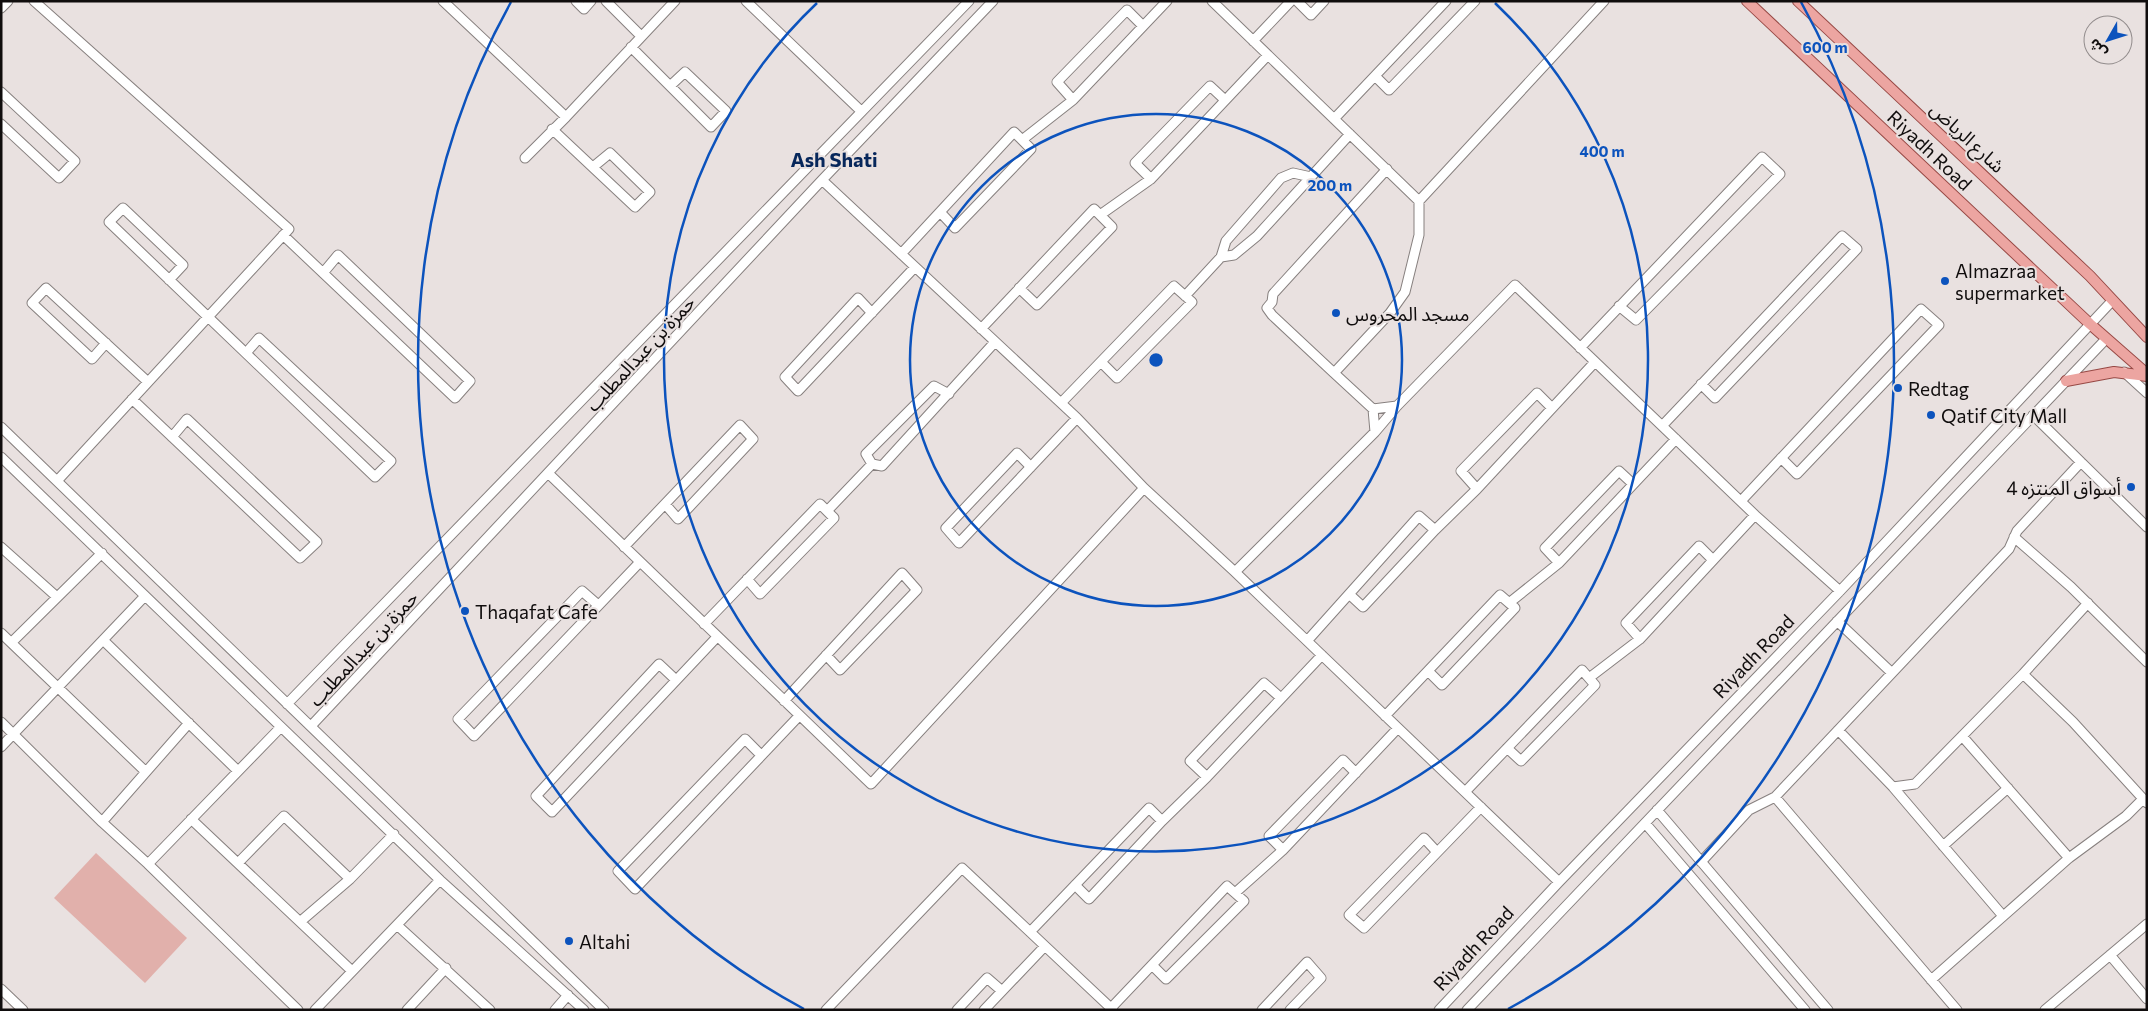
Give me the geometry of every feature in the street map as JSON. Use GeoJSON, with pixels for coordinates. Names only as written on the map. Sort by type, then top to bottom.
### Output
{"type":"FeatureCollection","features":[{"type":"Feature","properties":{"kind":"main road","name":"Riyadh Road"},"geometry":{"type":"LineString","coordinates":[[1747,1],[2090,324]]}},
{"type":"Feature","properties":{"kind":"main road","name":"شارع الرياض"},"geometry":{"type":"LineString","coordinates":[[1798,1],[2090,276],[2147,337]]}},
{"type":"Feature","properties":{"kind":"main road"},"geometry":{"type":"LineString","coordinates":[[2090,324],[2147,375]]}},
{"type":"Feature","properties":{"kind":"main road"},"geometry":{"type":"LineString","coordinates":[[2066,381],[2099,374],[2124,372],[2147,375]]}},
{"type":"Feature","properties":{"kind":"street"},"geometry":{"type":"LineString","coordinates":[[1,8],[8,1]]}},
{"type":"Feature","properties":{"kind":"street"},"geometry":{"type":"LineString","coordinates":[[34,1],[289,229],[56,481]]}},
{"type":"Feature","properties":{"kind":"street"},"geometry":{"type":"LineString","coordinates":[[443,1],[566,117]]}},
{"type":"Feature","properties":{"kind":"street"},"geometry":{"type":"LineString","coordinates":[[576,1],[584,9],[591,1]]}},
{"type":"Feature","properties":{"kind":"street"},"geometry":{"type":"LineString","coordinates":[[606,1],[641,36]]}},
{"type":"Feature","properties":{"kind":"street"},"geometry":{"type":"LineString","coordinates":[[525,158],[675,1]]}},
{"type":"Feature","properties":{"kind":"street"},"geometry":{"type":"LineString","coordinates":[[746,1],[861,111]]}},
{"type":"Feature","properties":{"kind":"street","name":"حمزة بن عبدالمطلب"},"geometry":{"type":"LineString","coordinates":[[287,704],[969,1]]}},
{"type":"Feature","properties":{"kind":"street","name":"حمزة بن عبدالمطلب"},"geometry":{"type":"LineString","coordinates":[[311,726],[549,474],[822,180],[993,1]]}},
{"type":"Feature","properties":{"kind":"street"},"geometry":{"type":"LineString","coordinates":[[1022,140],[1073,100],[1167,1]]}},
{"type":"Feature","properties":{"kind":"street"},"geometry":{"type":"LineString","coordinates":[[1212,1],[1419,201]]}},
{"type":"Feature","properties":{"kind":"street"},"geometry":{"type":"LineString","coordinates":[[1254,41],[1291,1]]}},
{"type":"Feature","properties":{"kind":"street"},"geometry":{"type":"LineString","coordinates":[[1297,1],[1311,15],[1324,1]]}},
{"type":"Feature","properties":{"kind":"street"},"geometry":{"type":"LineString","coordinates":[[1334,119],[1446,1]]}},
{"type":"Feature","properties":{"kind":"street"},"geometry":{"type":"LineString","coordinates":[[1375,76],[1389,90],[1474,1]]}},
{"type":"Feature","properties":{"kind":"street"},"geometry":{"type":"LineString","coordinates":[[1334,373],[1390,313],[1405,292],[1419,235],[1419,201],[1604,1]]}},
{"type":"Feature","properties":{"kind":"street"},"geometry":{"type":"LineString","coordinates":[[1073,100],[1057,82],[1127,10],[1143,26]]}},
{"type":"Feature","properties":{"kind":"street"},"geometry":{"type":"LineString","coordinates":[[959,11],[967,27]]}},
{"type":"Feature","properties":{"kind":"street"},"geometry":{"type":"LineString","coordinates":[[631,47],[670,86],[711,127],[726,111],[685,72],[670,86]]}},
{"type":"Feature","properties":{"kind":"street"},"geometry":{"type":"LineString","coordinates":[[1100,215],[1151,179],[1268,55]]}},
{"type":"Feature","properties":{"kind":"street"},"geometry":{"type":"LineString","coordinates":[[1151,179],[1135,163],[1210,86],[1225,100]]}},
{"type":"Feature","properties":{"kind":"street"},"geometry":{"type":"LineString","coordinates":[[1,92],[75,161],[59,178],[1,124]]}},
{"type":"Feature","properties":{"kind":"street"},"geometry":{"type":"LineString","coordinates":[[552,129],[635,207],[650,192],[610,153],[593,167]]}},
{"type":"Feature","properties":{"kind":"street"},"geometry":{"type":"LineString","coordinates":[[901,254],[1014,132],[1031,149],[955,228],[940,212]]}},
{"type":"Feature","properties":{"kind":"street"},"geometry":{"type":"LineString","coordinates":[[1221,257],[1234,255],[1257,236],[1350,134]]}},
{"type":"Feature","properties":{"kind":"street"},"geometry":{"type":"LineString","coordinates":[[1580,348],[1619,306],[1762,157],[1780,174],[1636,320],[1619,306]]}},
{"type":"Feature","properties":{"kind":"street"},"geometry":{"type":"LineString","coordinates":[[1375,432],[1372,409],[1272,315],[1267,308],[1272,302],[1274,294],[1386,169]]}},
{"type":"Feature","properties":{"kind":"street"},"geometry":{"type":"LineString","coordinates":[[1185,296],[1221,257],[1226,241],[1281,178],[1293,173],[1311,177]]}},
{"type":"Feature","properties":{"kind":"street"},"geometry":{"type":"LineString","coordinates":[[822,180],[1077,418],[1144,488],[1235,572],[1559,882]]}},
{"type":"Feature","properties":{"kind":"street"},"geometry":{"type":"LineString","coordinates":[[169,280],[183,265],[123,208],[109,222],[207,317],[375,477],[391,460],[259,338],[246,354]]}},
{"type":"Feature","properties":{"kind":"street"},"geometry":{"type":"LineString","coordinates":[[981,329],[1019,288],[1094,209],[1112,227],[1037,306],[1019,288]]}},
{"type":"Feature","properties":{"kind":"street"},"geometry":{"type":"LineString","coordinates":[[283,235],[323,273],[455,398],[470,381],[338,255],[323,273]]}},
{"type":"Feature","properties":{"kind":"street"},"geometry":{"type":"LineString","coordinates":[[1662,426],[1701,384],[1842,236],[1856,249],[1715,398],[1701,384]]}},
{"type":"Feature","properties":{"kind":"street"},"geometry":{"type":"LineString","coordinates":[[872,313],[858,298],[785,377],[798,392],[872,313],[915,267]]}},
{"type":"Feature","properties":{"kind":"street"},"geometry":{"type":"LineString","coordinates":[[1235,572],[1375,432],[1397,406],[1515,285],[1755,515],[1840,591]]}},
{"type":"Feature","properties":{"kind":"street"},"geometry":{"type":"LineString","coordinates":[[1061,403],[1100,362],[1174,286],[1192,302],[1117,378],[1100,362]]}},
{"type":"Feature","properties":{"kind":"street"},"geometry":{"type":"LineString","coordinates":[[106,343],[92,360],[32,303],[46,288],[106,343],[148,382]]}},
{"type":"Feature","properties":{"kind":"street","name":"Riyadh Road"},"geometry":{"type":"LineString","coordinates":[[1440,1010],[1559,882],[1840,591],[2112,301]]}},
{"type":"Feature","properties":{"kind":"street"},"geometry":{"type":"LineString","coordinates":[[1741,501],[1781,458],[1921,309],[1939,325],[1797,474],[1781,458]]}},
{"type":"Feature","properties":{"kind":"street"},"geometry":{"type":"LineString","coordinates":[[1467,1010],[2106,339]]}},
{"type":"Feature","properties":{"kind":"street"},"geometry":{"type":"LineString","coordinates":[[949,394],[934,386],[866,454],[872,464],[882,466],[949,394],[996,342]]}},
{"type":"Feature","properties":{"kind":"street"},"geometry":{"type":"LineString","coordinates":[[1349,594],[1363,607],[1477,489],[1595,362]]}},
{"type":"Feature","properties":{"kind":"street"},"geometry":{"type":"LineString","coordinates":[[2124,372],[2147,393]]}},
{"type":"Feature","properties":{"kind":"street"},"geometry":{"type":"LineString","coordinates":[[1477,489],[1461,471],[1538,392],[1552,408]]}},
{"type":"Feature","properties":{"kind":"street"},"geometry":{"type":"LineString","coordinates":[[132,399],[172,437],[300,558],[317,542],[187,419],[172,437]]}},
{"type":"Feature","properties":{"kind":"street"},"geometry":{"type":"LineString","coordinates":[[1372,409],[1397,406]]}},
{"type":"Feature","properties":{"kind":"street"},"geometry":{"type":"LineString","coordinates":[[2033,415],[2147,527]]}},
{"type":"Feature","properties":{"kind":"street"},"geometry":{"type":"LineString","coordinates":[[1031,467],[1017,453],[946,528],[959,543],[1031,467],[1077,418]]}},
{"type":"Feature","properties":{"kind":"street"},"geometry":{"type":"LineString","coordinates":[[624,547],[664,504],[740,425],[753,440],[678,519],[664,504]]}},
{"type":"Feature","properties":{"kind":"street"},"geometry":{"type":"LineString","coordinates":[[1,427],[604,1010]]}},
{"type":"Feature","properties":{"kind":"street"},"geometry":{"type":"LineString","coordinates":[[1509,603],[1559,562],[1676,439]]}},
{"type":"Feature","properties":{"kind":"street"},"geometry":{"type":"LineString","coordinates":[[1,457],[102,553],[144,597],[440,880],[584,1010]]}},
{"type":"Feature","properties":{"kind":"street"},"geometry":{"type":"LineString","coordinates":[[1701,862],[1749,810],[1774,797],[1838,730],[2009,549],[2017,531],[2080,462]]}},
{"type":"Feature","properties":{"kind":"street"},"geometry":{"type":"LineString","coordinates":[[827,511],[872,464]]}},
{"type":"Feature","properties":{"kind":"street"},"geometry":{"type":"LineString","coordinates":[[1559,562],[1544,548],[1619,470],[1633,484]]}},
{"type":"Feature","properties":{"kind":"street"},"geometry":{"type":"LineString","coordinates":[[549,474],[871,784],[1144,488]]}},
{"type":"Feature","properties":{"kind":"street"},"geometry":{"type":"LineString","coordinates":[[704,624],[747,579],[820,504],[834,518],[760,594],[747,579]]}},
{"type":"Feature","properties":{"kind":"street"},"geometry":{"type":"LineString","coordinates":[[1589,678],[1640,638],[1755,515]]}},
{"type":"Feature","properties":{"kind":"street"},"geometry":{"type":"LineString","coordinates":[[1307,641],[1419,516],[1436,530]]}},
{"type":"Feature","properties":{"kind":"street"},"geometry":{"type":"LineString","coordinates":[[2014,536],[2146,659]]}},
{"type":"Feature","properties":{"kind":"street"},"geometry":{"type":"LineString","coordinates":[[1640,638],[1626,623],[1699,546],[1713,560]]}},
{"type":"Feature","properties":{"kind":"street"},"geometry":{"type":"LineString","coordinates":[[1,547],[57,597]]}},
{"type":"Feature","properties":{"kind":"street"},"geometry":{"type":"LineString","coordinates":[[12,642],[102,553]]}},
{"type":"Feature","properties":{"kind":"street"},"geometry":{"type":"LineString","coordinates":[[598,605],[582,591],[458,719],[474,736],[640,562]]}},
{"type":"Feature","properties":{"kind":"street"},"geometry":{"type":"LineString","coordinates":[[784,701],[826,655],[902,573],[917,590],[840,670],[826,655]]}},
{"type":"Feature","properties":{"kind":"street"},"geometry":{"type":"LineString","coordinates":[[1385,716],[1500,595],[1515,608],[1442,685],[1428,671]]}},
{"type":"Feature","properties":{"kind":"street"},"geometry":{"type":"LineString","coordinates":[[1,747],[144,597]]}},
{"type":"Feature","properties":{"kind":"street"},"geometry":{"type":"LineString","coordinates":[[1904,799],[1915,784],[2088,603]]}},
{"type":"Feature","properties":{"kind":"street"},"geometry":{"type":"LineString","coordinates":[[1837,621],[1892,673]]}},
{"type":"Feature","properties":{"kind":"street"},"geometry":{"type":"LineString","coordinates":[[1,632],[146,772]]}},
{"type":"Feature","properties":{"kind":"street"},"geometry":{"type":"LineString","coordinates":[[676,680],[659,664],[536,796],[552,812],[718,637]]}},
{"type":"Feature","properties":{"kind":"street"},"geometry":{"type":"LineString","coordinates":[[103,640],[238,771]]}},
{"type":"Feature","properties":{"kind":"street"},"geometry":{"type":"LineString","coordinates":[[1074,886],[1089,899],[1322,655]]}},
{"type":"Feature","properties":{"kind":"street"},"geometry":{"type":"LineString","coordinates":[[1465,792],[1507,748],[1582,670],[1595,685],[1521,761],[1507,748]]}},
{"type":"Feature","properties":{"kind":"street"},"geometry":{"type":"LineString","coordinates":[[1931,980],[2069,858],[2145,801],[2074,722],[2022,674]]}},
{"type":"Feature","properties":{"kind":"street"},"geometry":{"type":"LineString","coordinates":[[1207,777],[1190,761],[1264,682],[1280,698]]}},
{"type":"Feature","properties":{"kind":"street"},"geometry":{"type":"LineString","coordinates":[[762,755],[745,739],[618,871],[635,889],[799,716]]}},
{"type":"Feature","properties":{"kind":"street"},"geometry":{"type":"LineString","coordinates":[[1,722],[298,1010]]}},
{"type":"Feature","properties":{"kind":"street"},"geometry":{"type":"LineString","coordinates":[[102,822],[189,724]]}},
{"type":"Feature","properties":{"kind":"street"},"geometry":{"type":"LineString","coordinates":[[148,864],[280,728]]}},
{"type":"Feature","properties":{"kind":"street"},"geometry":{"type":"LineString","coordinates":[[1235,893],[1283,850],[1398,728]]}},
{"type":"Feature","properties":{"kind":"street"},"geometry":{"type":"LineString","coordinates":[[1838,730],[1904,799],[2003,916]]}},
{"type":"Feature","properties":{"kind":"street"},"geometry":{"type":"LineString","coordinates":[[1962,736],[2069,858]]}},
{"type":"Feature","properties":{"kind":"street"},"geometry":{"type":"LineString","coordinates":[[1283,850],[1269,836],[1343,760],[1356,773]]}},
{"type":"Feature","properties":{"kind":"street"},"geometry":{"type":"LineString","coordinates":[[1893,787],[1915,784]]}},
{"type":"Feature","properties":{"kind":"street"},"geometry":{"type":"LineString","coordinates":[[1943,846],[2008,788]]}},
{"type":"Feature","properties":{"kind":"street"},"geometry":{"type":"LineString","coordinates":[[1774,797],[1957,1010]]}},
{"type":"Feature","properties":{"kind":"street"},"geometry":{"type":"LineString","coordinates":[[1437,852],[1424,838],[1349,915],[1364,928],[1481,807]]}},
{"type":"Feature","properties":{"kind":"street"},"geometry":{"type":"LineString","coordinates":[[1030,932],[1149,808],[1162,821]]}},
{"type":"Feature","properties":{"kind":"street"},"geometry":{"type":"LineString","coordinates":[[1657,810],[1828,1010]]}},
{"type":"Feature","properties":{"kind":"street"},"geometry":{"type":"LineString","coordinates":[[238,863],[284,816],[350,879]]}},
{"type":"Feature","properties":{"kind":"street"},"geometry":{"type":"LineString","coordinates":[[191,820],[352,971]]}},
{"type":"Feature","properties":{"kind":"street"},"geometry":{"type":"LineString","coordinates":[[1645,823],[1805,1010]]}},
{"type":"Feature","properties":{"kind":"street"},"geometry":{"type":"LineString","coordinates":[[301,922],[350,879],[394,834]]}},
{"type":"Feature","properties":{"kind":"street"},"geometry":{"type":"LineString","coordinates":[[826,1010],[962,868],[1112,1009],[1152,965],[1227,886],[1244,901],[1166,979],[1152,965]]}},
{"type":"Feature","properties":{"kind":"street"},"geometry":{"type":"LineString","coordinates":[[315,1010],[440,880]]}},
{"type":"Feature","properties":{"kind":"street"},"geometry":{"type":"LineString","coordinates":[[2045,1010],[2147,924]]}},
{"type":"Feature","properties":{"kind":"street"},"geometry":{"type":"LineString","coordinates":[[397,925],[490,1010]]}},
{"type":"Feature","properties":{"kind":"street"},"geometry":{"type":"LineString","coordinates":[[984,1010],[1045,946]]}},
{"type":"Feature","properties":{"kind":"street"},"geometry":{"type":"LineString","coordinates":[[2110,955],[2147,999]]}},
{"type":"Feature","properties":{"kind":"street"},"geometry":{"type":"LineString","coordinates":[[1262,1010],[1306,962],[1321,978],[1290,1010]]}},
{"type":"Feature","properties":{"kind":"street"},"geometry":{"type":"LineString","coordinates":[[407,1010],[446,968]]}},
{"type":"Feature","properties":{"kind":"street"},"geometry":{"type":"LineString","coordinates":[[957,1010],[987,978],[1002,991]]}},
{"type":"Feature","properties":{"kind":"street"},"geometry":{"type":"LineString","coordinates":[[1,989],[23,1010]]}},
{"type":"Feature","properties":{"kind":"street"},"geometry":{"type":"LineString","coordinates":[[555,1010],[568,995]]}},
{"type":"Feature","properties":{"kind":"shaded area"},"geometry":{"type":"Polygon","coordinates":[[[96,853],[187,938],[145,983],[54,898],[96,853]]]}},
{"type":"Feature","properties":{"kind":"place","name":"Almazraa supermarket"},"geometry":{"type":"Point","coordinates":[1945,281]}},
{"type":"Feature","properties":{"kind":"place","name":"مسجد المحروس"},"geometry":{"type":"Point","coordinates":[1336,313]}},
{"type":"Feature","properties":{"kind":"place","name":"Redtag"},"geometry":{"type":"Point","coordinates":[1898,388]}},
{"type":"Feature","properties":{"kind":"place","name":"Qatif City Mall"},"geometry":{"type":"Point","coordinates":[1931,415]}},
{"type":"Feature","properties":{"kind":"place","name":"أسواق المنتزه 4"},"geometry":{"type":"Point","coordinates":[2131,487]}},
{"type":"Feature","properties":{"kind":"place","name":"Thaqafat Cafe"},"geometry":{"type":"Point","coordinates":[465,611]}},
{"type":"Feature","properties":{"kind":"place","name":"Altahi"},"geometry":{"type":"Point","coordinates":[569,941]}},
{"type":"Feature","properties":{"kind":"district","name":"Ash Shati"},"geometry":{"type":"Point","coordinates":[834,159]}}]}
